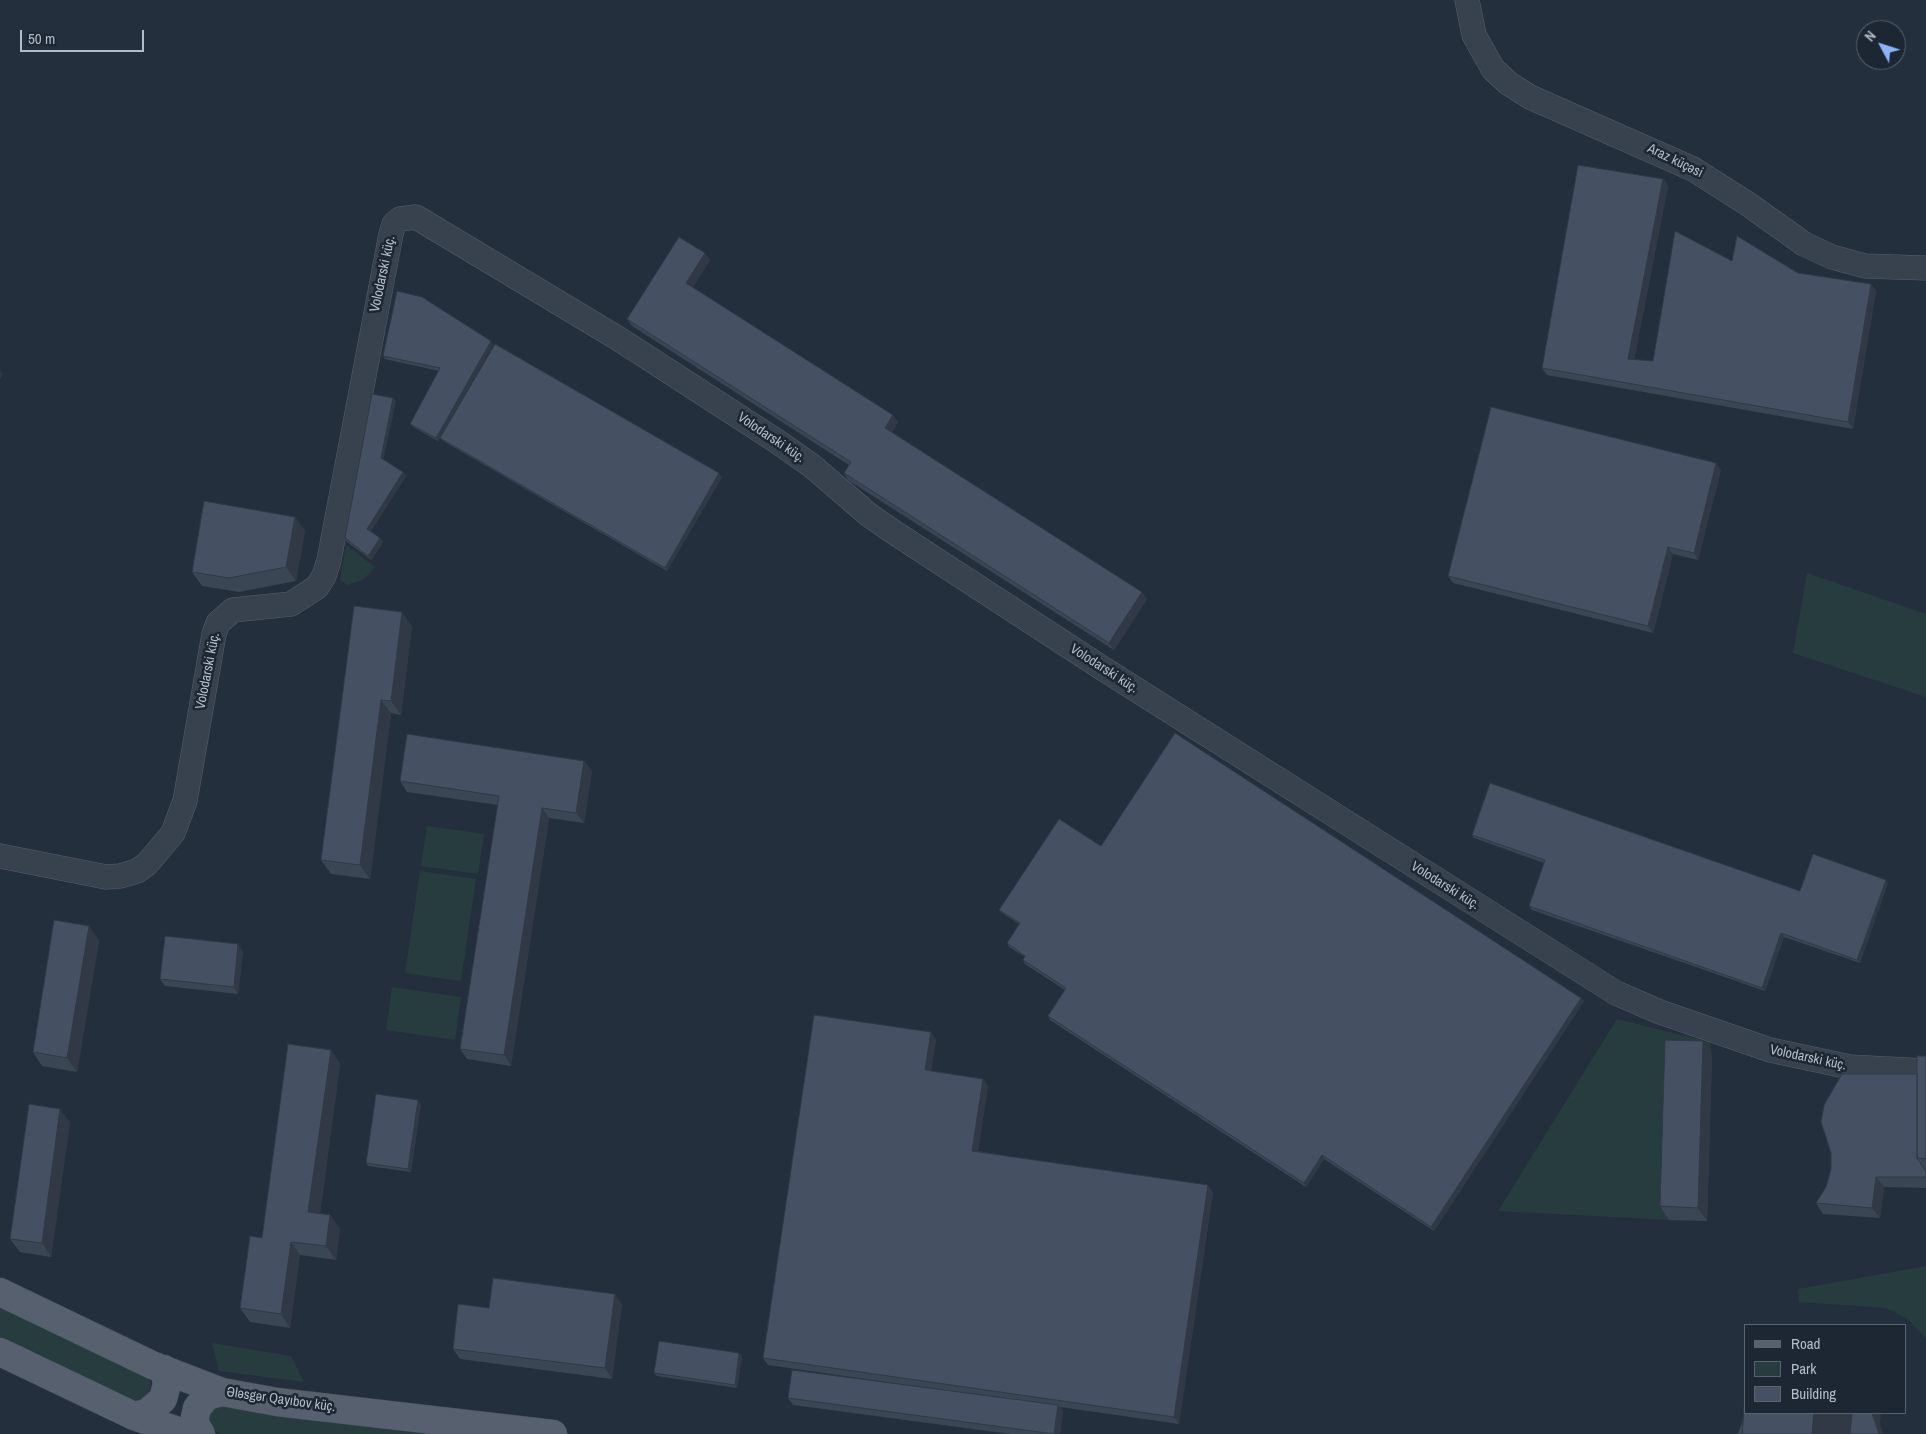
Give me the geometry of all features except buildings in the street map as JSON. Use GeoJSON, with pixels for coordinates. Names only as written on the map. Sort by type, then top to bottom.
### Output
{"type":"FeatureCollection","features":[{"type":"Feature","properties":{"kind":"main road","name":"Ələsgər Qayıbov küç."},"geometry":{"type":"LineString","coordinates":[[0,1292],[164,1369],[222,1392],[277,1402],[553,1434]]}},
{"type":"Feature","properties":{"kind":"main road"},"geometry":{"type":"LineString","coordinates":[[0,1352],[134,1416],[187,1434]]}},
{"type":"Feature","properties":{"kind":"main road"},"geometry":{"type":"LineString","coordinates":[[134,1416],[153,1409],[163,1399],[167,1384],[164,1369]]}},
{"type":"Feature","properties":{"kind":"main road"},"geometry":{"type":"LineString","coordinates":[[201,1434],[194,1422],[197,1408],[207,1396],[222,1392]]}},
{"type":"Feature","properties":{"kind":"street","name":"Araz küçəsi"},"geometry":{"type":"LineString","coordinates":[[1467,0],[1474,35],[1489,64],[1508,83],[1530,97],[1693,169],[1748,204],[1804,244],[1832,257],[1865,266],[1926,268]]}},
{"type":"Feature","properties":{"kind":"street","name":"Volodarski küç."},"geometry":{"type":"LineString","coordinates":[[0,856],[106,878],[137,871],[147,864],[173,832],[185,801],[214,634],[218,623],[224,615],[233,610],[291,604],[305,597],[317,587],[324,576],[329,560],[391,234],[394,224],[400,219],[416,217],[619,339],[762,431],[812,466],[869,515],[894,533],[1119,679],[1616,993],[1660,1012],[1770,1050],[1850,1067],[1926,1071]]}},
{"type":"Feature","properties":{"kind":"green space"},"geometry":{"type":"Polygon","coordinates":[[[346,545],[375,567],[363,580],[347,585],[340,580],[346,545]]]}},
{"type":"Feature","properties":{"kind":"green space"},"geometry":{"type":"Polygon","coordinates":[[[1807,573],[1926,614],[1926,697],[1793,653],[1807,573]]]}},
{"type":"Feature","properties":{"kind":"green space"},"geometry":{"type":"Polygon","coordinates":[[[427,826],[484,834],[478,874],[421,866],[427,826]]]}},
{"type":"Feature","properties":{"kind":"green space"},"geometry":{"type":"Polygon","coordinates":[[[420,871],[476,879],[461,981],[405,973],[420,871]]]}},
{"type":"Feature","properties":{"kind":"green space"},"geometry":{"type":"Polygon","coordinates":[[[392,987],[461,997],[455,1040],[386,1030],[392,987]]]}},
{"type":"Feature","properties":{"kind":"green space"},"geometry":{"type":"Polygon","coordinates":[[[1617,1019],[1710,1042],[1712,1055],[1669,1220],[1498,1211],[1617,1019]]]}},
{"type":"Feature","properties":{"kind":"green space"},"geometry":{"type":"Polygon","coordinates":[[[1926,1266],[1926,1339],[1909,1320],[1886,1308],[1799,1302],[1798,1289],[1926,1266]]]}},
{"type":"Feature","properties":{"kind":"green space"},"geometry":{"type":"Polygon","coordinates":[[[0,1305],[149,1378],[151,1387],[144,1399],[136,1403],[0,1340],[0,1305]]]}},
{"type":"Feature","properties":{"kind":"green space"},"geometry":{"type":"Polygon","coordinates":[[[212,1343],[291,1356],[304,1382],[219,1371],[212,1343]]]}},
{"type":"Feature","properties":{"kind":"green space"},"geometry":{"type":"Polygon","coordinates":[[[224,1405],[453,1434],[221,1434],[212,1429],[206,1419],[212,1407],[224,1405]]]}}]}
